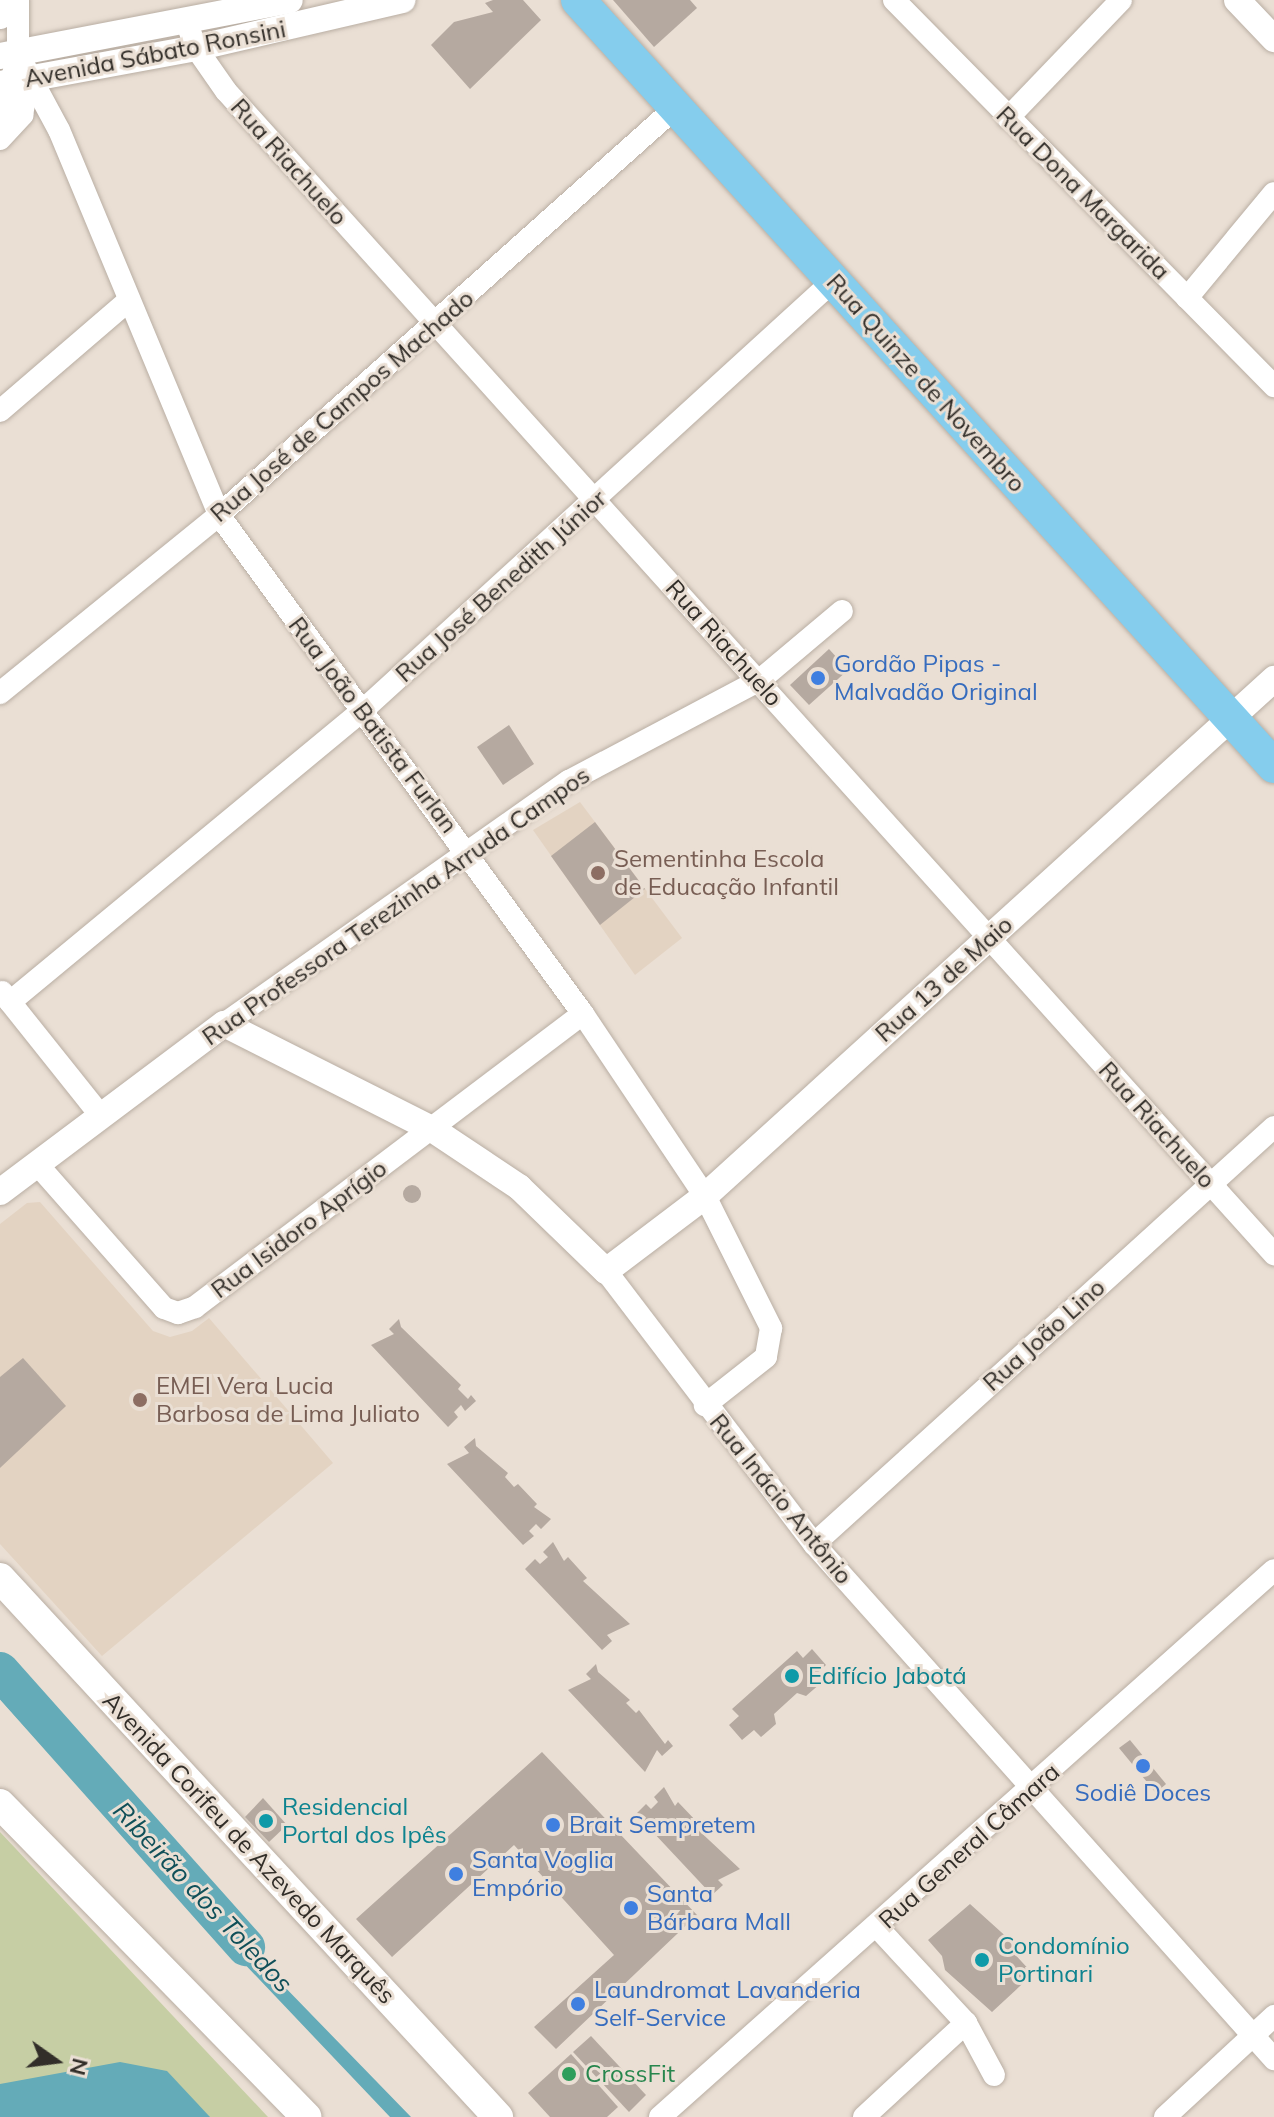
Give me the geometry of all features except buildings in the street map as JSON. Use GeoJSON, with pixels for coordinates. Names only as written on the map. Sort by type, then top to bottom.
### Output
{"type":"FeatureCollection","features":[{"type":"Feature","properties":{"kind":"main road","name":"Rua Quinze de Novembro"},"geometry":{"type":"LineString","coordinates":[[578,0],[1274,766]]}},
{"type":"Feature","properties":{"kind":"main road","name":"Avenida Corifeu de Azevedo Marquês"},"geometry":{"type":"LineString","coordinates":[[0,1578],[498,2117]]}},
{"type":"Feature","properties":{"kind":"main road"},"geometry":{"type":"LineString","coordinates":[[0,1804],[306,2117]]}},
{"type":"Feature","properties":{"kind":"street"},"geometry":{"type":"LineString","coordinates":[[0,16],[15,0]]}},
{"type":"Feature","properties":{"kind":"street"},"geometry":{"type":"LineString","coordinates":[[0,139],[22,115],[9,55],[15,0]]}},
{"type":"Feature","properties":{"kind":"street","name":"Avenida Sábato Ronsini"},"geometry":{"type":"LineString","coordinates":[[9,55],[191,36],[290,0]]}},
{"type":"Feature","properties":{"kind":"street","name":"Avenida Sábato Ronsini"},"geometry":{"type":"LineString","coordinates":[[13,82],[191,36],[403,0]]}},
{"type":"Feature","properties":{"kind":"street","name":"Rua Dona Margarida"},"geometry":{"type":"LineString","coordinates":[[894,0],[1274,386]]}},
{"type":"Feature","properties":{"kind":"street"},"geometry":{"type":"LineString","coordinates":[[1008,118],[1121,0]]}},
{"type":"Feature","properties":{"kind":"street"},"geometry":{"type":"LineString","coordinates":[[1237,0],[1274,39]]}},
{"type":"Feature","properties":{"kind":"street","name":"Rua Riachuelo"},"geometry":{"type":"LineString","coordinates":[[191,36],[226,91],[435,326],[760,680],[1274,1254]]}},
{"type":"Feature","properties":{"kind":"street"},"geometry":{"type":"LineString","coordinates":[[0,120],[13,82]]}},
{"type":"Feature","properties":{"kind":"street","name":"Rua João Batista Furlan"},"geometry":{"type":"LineString","coordinates":[[13,82],[59,130],[219,515],[467,851],[583,1014],[705,1196],[771,1328],[766,1357],[705,1405]]}},
{"type":"Feature","properties":{"kind":"street","name":"Rua José de Campos Machado"},"geometry":{"type":"LineString","coordinates":[[0,693],[219,515],[435,326],[675,108]]}},
{"type":"Feature","properties":{"kind":"street"},"geometry":{"type":"LineString","coordinates":[[1187,298],[1274,193]]}},
{"type":"Feature","properties":{"kind":"street","name":"Rua José Benedith Júnior"},"geometry":{"type":"LineString","coordinates":[[5,996],[362,711],[595,502],[833,281]]}},
{"type":"Feature","properties":{"kind":"street"},"geometry":{"type":"LineString","coordinates":[[0,411],[128,301]]}},
{"type":"Feature","properties":{"kind":"street","name":"Rua Professora Terezinha Arruda Campos"},"geometry":{"type":"LineString","coordinates":[[0,1192],[224,1024],[467,851],[569,781],[760,680],[842,611]]}},
{"type":"Feature","properties":{"kind":"street","name":"Rua 13 de Maio"},"geometry":{"type":"LineString","coordinates":[[606,1271],[705,1196],[1274,679]]}},
{"type":"Feature","properties":{"kind":"street"},"geometry":{"type":"LineString","coordinates":[[5,996],[101,1116]]}},
{"type":"Feature","properties":{"kind":"street","name":"Rua Isidoro Aprígio"},"geometry":{"type":"LineString","coordinates":[[37,1164],[164,1308],[178,1313],[195,1307],[583,1014]]}},
{"type":"Feature","properties":{"kind":"street","name":"Rua Inácio Antônio"},"geometry":{"type":"LineString","coordinates":[[224,1024],[432,1129],[519,1187],[606,1271],[705,1405],[814,1544],[1031,1791],[1274,2059]]}},
{"type":"Feature","properties":{"kind":"street","name":"Rua João Lino"},"geometry":{"type":"LineString","coordinates":[[814,1544],[1274,1127]]}},
{"type":"Feature","properties":{"kind":"street","name":"Rua General Câmara"},"geometry":{"type":"LineString","coordinates":[[660,2117],[1031,1791],[1274,1570]]}},
{"type":"Feature","properties":{"kind":"street"},"geometry":{"type":"LineString","coordinates":[[877,1927],[966,2023],[994,2075]]}},
{"type":"Feature","properties":{"kind":"street"},"geometry":{"type":"LineString","coordinates":[[1165,2117],[1274,2016]]}},
{"type":"Feature","properties":{"kind":"street"},"geometry":{"type":"LineString","coordinates":[[864,2117],[966,2023]]}},
{"type":"Feature","properties":{"kind":"shaded area","name":"Sementinha Escola de Educação Infantil"},"geometry":{"type":"Polygon","coordinates":[[[580,802],[682,938],[635,975],[533,830],[580,802]]]}},
{"type":"Feature","properties":{"kind":"shaded area","name":"EMEI Vera Lucia Barbosa de Lima Juliato"},"geometry":{"type":"Polygon","coordinates":[[[40,1202],[153,1331],[170,1337],[192,1331],[209,1318],[333,1463],[102,1656],[0,1544],[0,1224],[27,1203],[40,1202]]]}},
{"type":"Feature","properties":{"kind":"green space"},"geometry":{"type":"Polygon","coordinates":[[[0,1832],[268,2117],[0,2117],[0,1832]]]}},
{"type":"Feature","properties":{"kind":"water"},"geometry":{"type":"Polygon","coordinates":[[[0,1671],[209,1909],[411,2117],[390,2117],[143,1857],[0,1699],[0,1671]]]}},
{"type":"Feature","properties":{"kind":"water"},"geometry":{"type":"Polygon","coordinates":[[[120,2062],[167,2071],[210,2117],[0,2117],[0,2084],[120,2062]]]}},
{"type":"Feature","properties":{"kind":"waterway","name":"Ribeirão dos Toledos"},"geometry":{"type":"LineString","coordinates":[[0,1671],[246,1947]]}},
{"type":"Feature","properties":{"kind":"place","name":"Gordão Pipas - Malvadão Original"},"geometry":{"type":"Point","coordinates":[818,678]}},
{"type":"Feature","properties":{"kind":"place","name":"Sementinha Escola de Educação Infantil"},"geometry":{"type":"Point","coordinates":[598,873]}},
{"type":"Feature","properties":{"kind":"place","name":"EMEI Vera Lucia Barbosa de Lima Juliato"},"geometry":{"type":"Point","coordinates":[140,1400]}},
{"type":"Feature","properties":{"kind":"place","name":"Edifício Jabotá"},"geometry":{"type":"Point","coordinates":[792,1676]}},
{"type":"Feature","properties":{"kind":"place","name":"Sodiê Doces"},"geometry":{"type":"Point","coordinates":[1143,1766]}},
{"type":"Feature","properties":{"kind":"place","name":"Residencial Portal dos Ipês"},"geometry":{"type":"Point","coordinates":[266,1821]}},
{"type":"Feature","properties":{"kind":"place","name":"Brait Sempretem"},"geometry":{"type":"Point","coordinates":[553,1825]}},
{"type":"Feature","properties":{"kind":"place","name":"Santa Voglia Empório"},"geometry":{"type":"Point","coordinates":[456,1874]}},
{"type":"Feature","properties":{"kind":"place","name":"Santa Bárbara Mall"},"geometry":{"type":"Point","coordinates":[631,1908]}},
{"type":"Feature","properties":{"kind":"place","name":"Condomínio Portinari"},"geometry":{"type":"Point","coordinates":[982,1960]}},
{"type":"Feature","properties":{"kind":"place","name":"Laundromat Lavanderia Self-Service"},"geometry":{"type":"Point","coordinates":[578,2004]}},
{"type":"Feature","properties":{"kind":"place","name":"CrossFit"},"geometry":{"type":"Point","coordinates":[569,2074]}}]}
